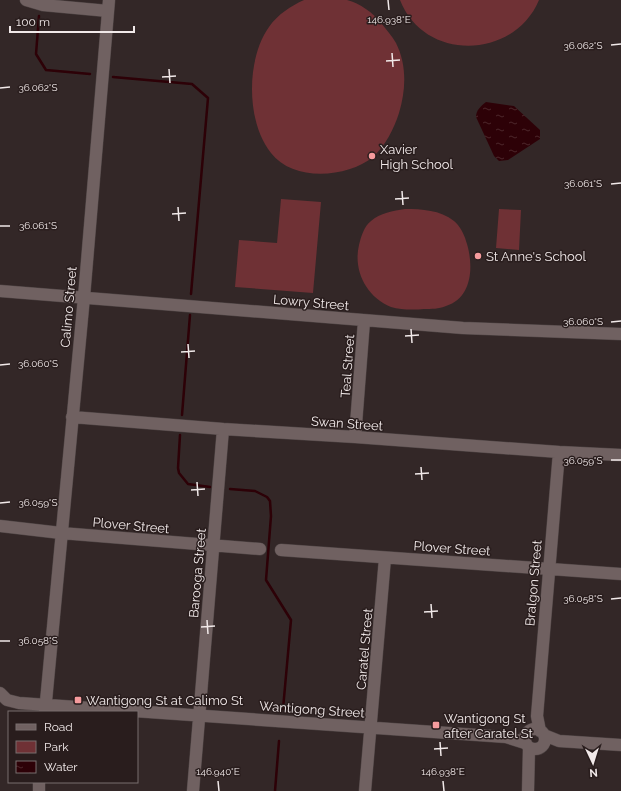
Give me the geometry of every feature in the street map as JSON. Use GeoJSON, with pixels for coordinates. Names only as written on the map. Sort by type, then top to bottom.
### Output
{"type":"FeatureCollection","features":[{"type":"Feature","properties":{"kind":"street"},"geometry":{"type":"LineString","coordinates":[[26,0],[42,5],[108,5]]}},
{"type":"Feature","properties":{"kind":"street","name":"Calimo Street"},"geometry":{"type":"LineString","coordinates":[[45,708],[84,297],[108,5]]}},
{"type":"Feature","properties":{"kind":"street","name":"Lowry Street"},"geometry":{"type":"LineString","coordinates":[[0,291],[464,328],[621,334]]}},
{"type":"Feature","properties":{"kind":"street","name":"Teal Street"},"geometry":{"type":"LineString","coordinates":[[355,437],[364,321]]}},
{"type":"Feature","properties":{"kind":"street","name":"Swan Street"},"geometry":{"type":"LineString","coordinates":[[72,417],[223,429],[621,455]]}},
{"type":"Feature","properties":{"kind":"street","name":"Barooga Street"},"geometry":{"type":"LineString","coordinates":[[193,791],[223,429]]}},
{"type":"Feature","properties":{"kind":"street","name":"Bralgon Street"},"geometry":{"type":"LineString","coordinates":[[528,791],[535,739],[548,568],[559,452]]}},
{"type":"Feature","properties":{"kind":"street","name":"Plover Street"},"geometry":{"type":"LineString","coordinates":[[0,526],[61,533],[260,549]]}},
{"type":"Feature","properties":{"kind":"street","name":"Plover Street"},"geometry":{"type":"LineString","coordinates":[[281,550],[621,574]]}},
{"type":"Feature","properties":{"kind":"street","name":"Caratel Street"},"geometry":{"type":"LineString","coordinates":[[365,791],[385,558]]}},
{"type":"Feature","properties":{"kind":"street","name":"Wantigong Street"},"geometry":{"type":"LineString","coordinates":[[0,693],[12,702],[45,708],[111,711]]}},
{"type":"Feature","properties":{"kind":"street","name":"Wantigong Street"},"geometry":{"type":"LineString","coordinates":[[138,712],[200,715],[621,745]]}},
{"type":"Feature","properties":{"kind":"green space"},"geometry":{"type":"Polygon","coordinates":[[[304,0],[347,0],[352,1],[366,9],[391,35],[400,51],[404,69],[403,95],[397,119],[389,137],[373,157],[362,164],[335,173],[306,173],[293,169],[281,162],[271,153],[263,140],[257,125],[253,108],[253,73],[261,40],[276,18],[304,0]]]}},
{"type":"Feature","properties":{"kind":"green space"},"geometry":{"type":"Polygon","coordinates":[[[400,0],[539,0],[527,20],[510,34],[490,43],[469,46],[448,43],[428,35],[412,20],[400,0]]]}},
{"type":"Feature","properties":{"kind":"green space"},"geometry":{"type":"Polygon","coordinates":[[[281,199],[321,202],[313,293],[235,287],[239,240],[277,243],[281,199]]]}},
{"type":"Feature","properties":{"kind":"green space"},"geometry":{"type":"Polygon","coordinates":[[[405,209],[424,210],[443,214],[454,221],[462,230],[469,250],[470,270],[466,288],[462,296],[455,302],[435,309],[412,310],[395,308],[375,297],[363,282],[358,264],[358,254],[360,242],[365,229],[369,223],[378,216],[405,209]]]}},
{"type":"Feature","properties":{"kind":"green space"},"geometry":{"type":"Polygon","coordinates":[[[499,209],[521,210],[519,250],[496,248],[499,209]]]}},
{"type":"Feature","properties":{"kind":"water"},"geometry":{"type":"Polygon","coordinates":[[[486,102],[514,106],[540,130],[540,139],[508,160],[499,161],[494,156],[476,117],[478,110],[486,102]]]}},
{"type":"Feature","properties":{"kind":"waterway"},"geometry":{"type":"LineString","coordinates":[[39,16],[36,54],[46,70],[90,74]]}},
{"type":"Feature","properties":{"kind":"waterway"},"geometry":{"type":"LineString","coordinates":[[113,77],[192,84],[208,98],[191,294]]}},
{"type":"Feature","properties":{"kind":"waterway"},"geometry":{"type":"LineString","coordinates":[[182,415],[190,315]]}},
{"type":"Feature","properties":{"kind":"waterway"},"geometry":{"type":"LineString","coordinates":[[180,435],[179,473],[188,484],[210,487]]}},
{"type":"Feature","properties":{"kind":"waterway"},"geometry":{"type":"LineString","coordinates":[[230,489],[255,491],[267,497],[270,501],[271,516],[266,580],[291,620],[283,709]]}},
{"type":"Feature","properties":{"kind":"waterway"},"geometry":{"type":"LineString","coordinates":[[275,791],[279,741]]}},
{"type":"Feature","properties":{"kind":"place","name":"Xavier High School"},"geometry":{"type":"Point","coordinates":[372,156]}},
{"type":"Feature","properties":{"kind":"place","name":"St Anne's School"},"geometry":{"type":"Point","coordinates":[478,256]}},
{"type":"Feature","properties":{"kind":"place","name":"Wantigong St at Calimo St"},"geometry":{"type":"Point","coordinates":[78,700]}},
{"type":"Feature","properties":{"kind":"place","name":"Wantigong St after Caratel St"},"geometry":{"type":"Point","coordinates":[436,725]}}]}
